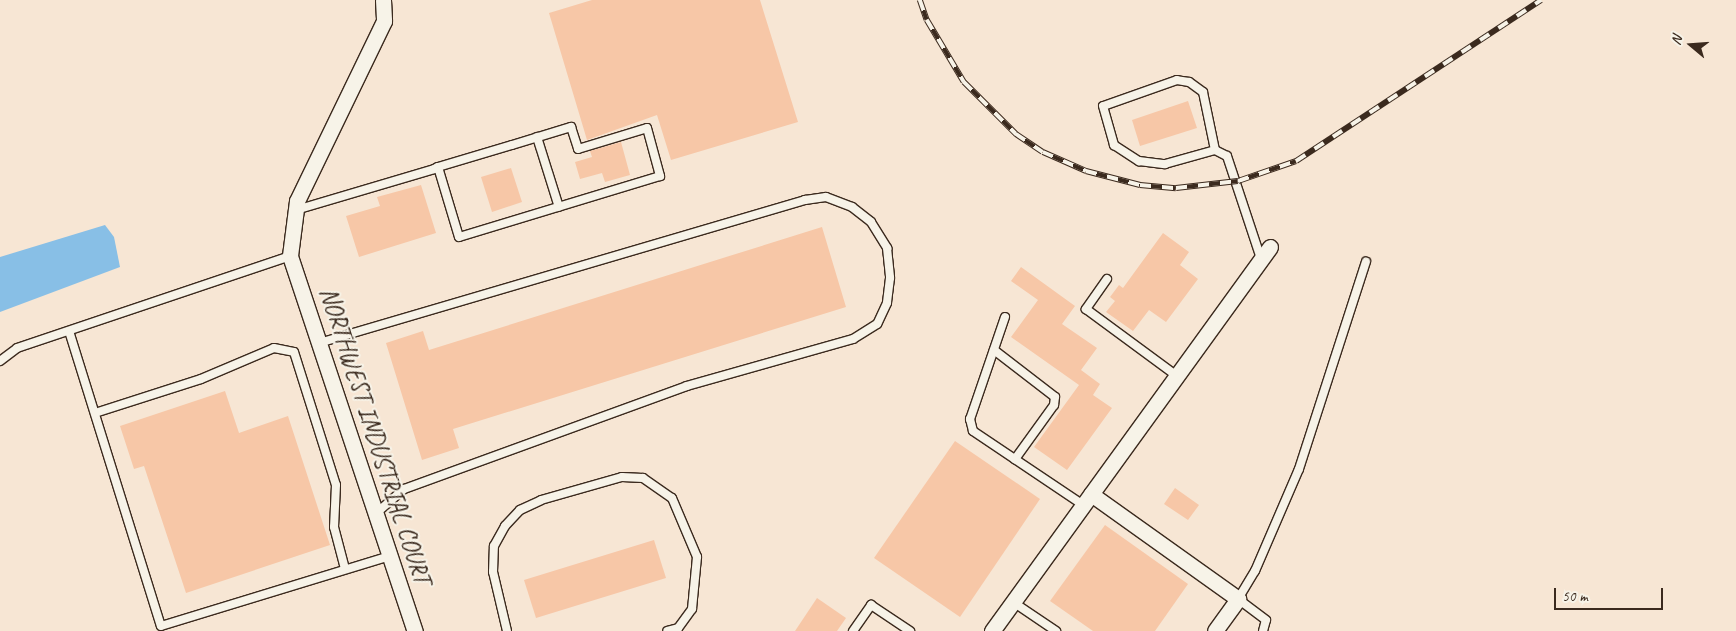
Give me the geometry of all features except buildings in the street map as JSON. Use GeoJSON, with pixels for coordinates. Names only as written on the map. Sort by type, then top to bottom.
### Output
{"type":"FeatureCollection","features":[{"type":"Feature","properties":{"kind":"street","name":"NORTHWEST INDUSTRIAL COURT"},"geometry":{"type":"LineString","coordinates":[[383,0],[384,21],[296,210],[290,256],[415,631]]}},
{"type":"Feature","properties":{"kind":"street"},"geometry":{"type":"LineString","coordinates":[[992,631],[1265,253]]}},
{"type":"Feature","properties":{"kind":"street"},"geometry":{"type":"LineString","coordinates":[[1087,500],[1238,599],[1215,631]]}},
{"type":"Feature","properties":{"kind":"lane"},"geometry":{"type":"LineString","coordinates":[[1215,150],[1203,92],[1189,82],[1177,80],[1103,106],[1114,145],[1139,161],[1165,164],[1215,150],[1227,156],[1265,253]]}},
{"type":"Feature","properties":{"kind":"lane"},"geometry":{"type":"LineString","coordinates":[[296,210],[537,137],[571,127],[578,149],[647,128],[660,176],[459,237],[438,167]]}},
{"type":"Feature","properties":{"kind":"lane"},"geometry":{"type":"LineString","coordinates":[[537,137],[559,207]]}},
{"type":"Feature","properties":{"kind":"lane"},"geometry":{"type":"LineString","coordinates":[[319,343],[805,200],[826,197],[852,207],[872,222],[887,248],[890,278],[887,303],[878,324],[853,339],[659,396],[404,489],[376,513]]}},
{"type":"Feature","properties":{"kind":"lane"},"geometry":{"type":"LineString","coordinates":[[0,361],[17,348],[290,256]]}},
{"type":"Feature","properties":{"kind":"lane"},"geometry":{"type":"LineString","coordinates":[[1263,631],[1266,620],[1238,599],[1255,571],[1299,469],[1366,262]]}},
{"type":"Feature","properties":{"kind":"lane"},"geometry":{"type":"LineString","coordinates":[[1107,279],[1086,309],[1176,376]]}},
{"type":"Feature","properties":{"kind":"lane"},"geometry":{"type":"LineString","coordinates":[[1005,316],[972,425],[973,431],[1014,459],[1087,500]]}},
{"type":"Feature","properties":{"kind":"lane"},"geometry":{"type":"LineString","coordinates":[[69,331],[161,626],[390,556]]}},
{"type":"Feature","properties":{"kind":"lane"},"geometry":{"type":"LineString","coordinates":[[95,413],[208,376],[274,348],[294,352],[336,485],[334,527],[345,570]]}},
{"type":"Feature","properties":{"kind":"lane"},"geometry":{"type":"LineString","coordinates":[[994,350],[1055,397],[1054,405],[1014,459]]}},
{"type":"Feature","properties":{"kind":"lane"},"geometry":{"type":"LineString","coordinates":[[507,631],[493,572],[494,546],[504,526],[520,510],[542,500],[622,477],[643,478],[672,498],[697,557],[692,609],[678,628],[667,631]]}},
{"type":"Feature","properties":{"kind":"lane"},"geometry":{"type":"LineString","coordinates":[[1013,602],[1056,631]]}},
{"type":"Feature","properties":{"kind":"lane"},"geometry":{"type":"LineString","coordinates":[[853,631],[871,605],[910,631]]}},
{"type":"Feature","properties":{"kind":"shaded area"},"geometry":{"type":"Polygon","coordinates":[[[0,0],[1736,0],[1736,631],[0,631],[0,0]]]}},
{"type":"Feature","properties":{"kind":"water"},"geometry":{"type":"Polygon","coordinates":[[[105,225],[114,237],[120,267],[0,312],[0,257],[105,225]]]}},
{"type":"Feature","properties":{"kind":"railway"},"geometry":{"type":"LineString","coordinates":[[920,0],[927,20],[964,82],[1016,134],[1043,152],[1086,171],[1140,185],[1176,188],[1238,181],[1296,161],[1541,0]]}}]}
